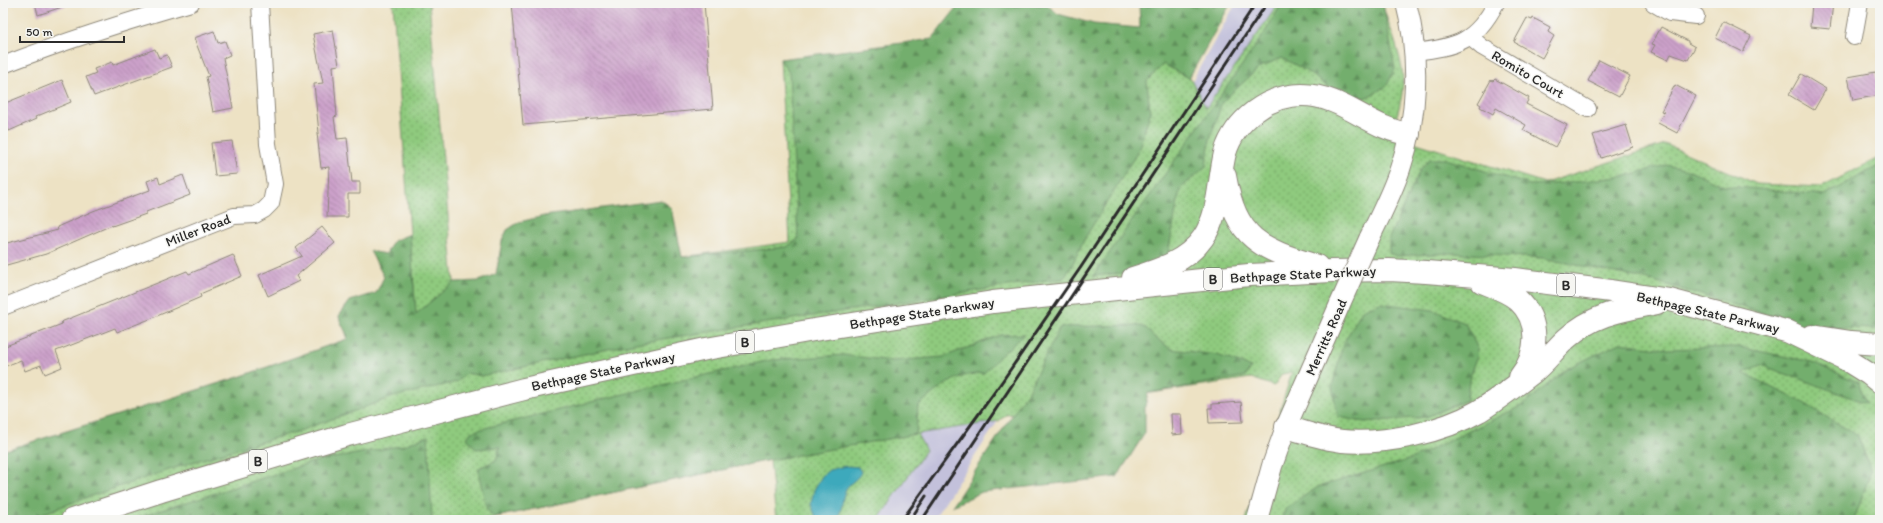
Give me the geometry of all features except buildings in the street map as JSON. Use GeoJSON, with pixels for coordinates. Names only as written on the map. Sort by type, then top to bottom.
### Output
{"type":"FeatureCollection","features":[{"type":"Feature","properties":{"kind":"highway"},"geometry":{"type":"LineString","coordinates":[[1094,290],[1163,268],[1186,256],[1195,247],[1203,238],[1213,217],[1229,144],[1245,120],[1264,105],[1288,96],[1314,95],[1328,98],[1382,127],[1409,134]]}},
{"type":"Feature","properties":{"kind":"highway"},"geometry":{"type":"LineString","coordinates":[[1224,165],[1228,192],[1235,213],[1249,234],[1258,242],[1281,255],[1332,271]]}},
{"type":"Feature","properties":{"kind":"highway","name":"Bethpage State Parkway"},"geometry":{"type":"LineString","coordinates":[[72,520],[161,490],[347,435],[454,406],[604,370],[706,349],[814,330],[993,302],[1094,290],[1249,275],[1332,271],[1389,270],[1462,274],[1565,285],[1670,300],[1789,332],[1851,342],[1880,344]]}},
{"type":"Feature","properties":{"kind":"highway"},"geometry":{"type":"LineString","coordinates":[[1462,274],[1512,295],[1519,301],[1530,316],[1535,336],[1532,357],[1528,367],[1511,388]]}},
{"type":"Feature","properties":{"kind":"highway"},"geometry":{"type":"LineString","coordinates":[[1286,427],[1341,441],[1373,441],[1409,435],[1446,426],[1479,410],[1533,372],[1565,340],[1584,324],[1621,310],[1670,300]]}},
{"type":"Feature","properties":{"kind":"highway","name":"Bethpage State Parkway"},"geometry":{"type":"LineString","coordinates":[[1789,332],[1845,359],[1869,374],[1880,383]]}},
{"type":"Feature","properties":{"kind":"main road","name":"Merritts Road"},"geometry":{"type":"LineString","coordinates":[[1257,520],[1272,466],[1286,427],[1400,168],[1409,134],[1414,98],[1415,52],[1406,3]]}},
{"type":"Feature","properties":{"kind":"street"},"geometry":{"type":"LineString","coordinates":[[3,65],[107,27],[191,3]]}},
{"type":"Feature","properties":{"kind":"street","name":"Miller Road"},"geometry":{"type":"LineString","coordinates":[[3,307],[234,216],[255,215],[264,210],[271,203],[275,184],[268,137],[260,3]]}},
{"type":"Feature","properties":{"kind":"street"},"geometry":{"type":"LineString","coordinates":[[1415,52],[1440,49],[1470,37],[1484,24],[1496,3]]}},
{"type":"Feature","properties":{"kind":"street"},"geometry":{"type":"LineString","coordinates":[[1652,3],[1670,13],[1696,16]]}},
{"type":"Feature","properties":{"kind":"street"},"geometry":{"type":"LineString","coordinates":[[1854,37],[1860,3]]}},
{"type":"Feature","properties":{"kind":"street","name":"Romito Court"},"geometry":{"type":"LineString","coordinates":[[1470,37],[1482,47],[1588,109]]}},
{"type":"Feature","properties":{"kind":"shaded area"},"geometry":{"type":"Polygon","coordinates":[[[1236,3],[1279,3],[1206,109],[1192,81],[1236,3]]]}},
{"type":"Feature","properties":{"kind":"shaded area"},"geometry":{"type":"Polygon","coordinates":[[[1060,327],[933,520],[878,520],[926,450],[916,434],[1060,327]]]}},
{"type":"Feature","properties":{"kind":"green space"},"geometry":{"type":"Polygon","coordinates":[[[393,3],[429,3],[456,304],[682,257],[790,242],[780,59],[1164,27],[1206,108],[1279,3],[1382,3],[1396,43],[1403,74],[1401,97],[1391,135],[1545,183],[1665,144],[1757,184],[1822,187],[1880,157],[1880,520],[1246,520],[1292,372],[1282,374],[1274,386],[1251,378],[1006,415],[999,421],[917,434],[926,450],[878,520],[776,520],[770,460],[481,520],[3,520],[3,451],[239,377],[416,315],[393,3]]]}},
{"type":"Feature","properties":{"kind":"green space"},"geometry":{"type":"Polygon","coordinates":[[[969,3],[1045,3],[1058,14],[1094,24],[1140,28],[1139,3],[1231,3],[1189,78],[1163,64],[1147,81],[1150,113],[1138,151],[1085,238],[1071,267],[1063,279],[1047,280],[636,343],[481,376],[467,373],[457,382],[393,397],[299,431],[196,461],[85,498],[25,520],[3,520],[3,451],[239,377],[347,339],[339,316],[350,301],[376,293],[384,277],[370,251],[386,254],[393,241],[410,234],[416,314],[454,282],[479,281],[496,274],[502,241],[507,230],[519,222],[544,216],[661,200],[672,208],[682,257],[787,247],[798,239],[789,73],[780,59],[932,39],[959,5],[969,3]]]}},
{"type":"Feature","properties":{"kind":"green space"},"geometry":{"type":"Polygon","coordinates":[[[1282,3],[1383,3],[1395,69],[1386,87],[1365,98],[1331,89],[1303,69],[1282,58],[1260,67],[1222,102],[1210,139],[1206,166],[1180,189],[1168,254],[1135,272],[1093,276],[1264,34],[1282,3]]]}},
{"type":"Feature","properties":{"kind":"green space"},"geometry":{"type":"Polygon","coordinates":[[[1430,159],[1446,159],[1530,185],[1568,183],[1626,176],[1666,165],[1692,171],[1724,186],[1825,195],[1880,165],[1880,329],[1809,327],[1654,281],[1543,258],[1452,253],[1397,256],[1389,253],[1389,238],[1420,170],[1430,159]]]}},
{"type":"Feature","properties":{"kind":"green space"},"geometry":{"type":"Polygon","coordinates":[[[1380,303],[1433,310],[1465,323],[1478,349],[1477,358],[1469,380],[1467,400],[1426,417],[1364,422],[1338,417],[1332,387],[1343,344],[1362,310],[1380,303]]]}},
{"type":"Feature","properties":{"kind":"green space"},"geometry":{"type":"Polygon","coordinates":[[[1136,325],[1146,328],[1153,336],[1171,349],[1217,355],[1251,367],[1246,376],[1148,393],[1145,406],[1145,433],[1117,477],[982,492],[952,506],[1028,391],[1060,327],[1136,325]]]}},
{"type":"Feature","properties":{"kind":"green space"},"geometry":{"type":"Polygon","coordinates":[[[1025,334],[1001,355],[984,373],[963,376],[955,379],[918,406],[916,434],[770,460],[495,517],[487,510],[479,476],[479,468],[496,460],[500,447],[476,449],[467,438],[471,432],[489,427],[771,360],[844,355],[892,361],[943,357],[1001,335],[1025,334]]]}},
{"type":"Feature","properties":{"kind":"green space"},"geometry":{"type":"Polygon","coordinates":[[[1620,343],[1667,349],[1738,347],[1812,362],[1858,382],[1866,403],[1761,365],[1743,373],[1804,403],[1858,436],[1871,471],[1854,520],[1281,520],[1286,508],[1318,487],[1411,459],[1523,405],[1568,368],[1620,343]]]}},
{"type":"Feature","properties":{"kind":"green space"},"geometry":{"type":"Polygon","coordinates":[[[428,436],[432,520],[130,520],[313,462],[404,445],[428,436]]]}},
{"type":"Feature","properties":{"kind":"water"},"geometry":{"type":"Polygon","coordinates":[[[846,466],[858,467],[861,472],[860,475],[846,488],[839,515],[837,518],[817,520],[811,504],[814,490],[822,476],[829,470],[846,466]]]}},
{"type":"Feature","properties":{"kind":"railway"},"geometry":{"type":"LineString","coordinates":[[902,520],[999,386],[1081,267],[1256,3]]}},
{"type":"Feature","properties":{"kind":"railway"},"geometry":{"type":"LineString","coordinates":[[922,520],[1267,3]]}},
{"type":"Feature","properties":{"kind":"railway"},"geometry":{"type":"LineString","coordinates":[[910,520],[926,496]]}}]}
